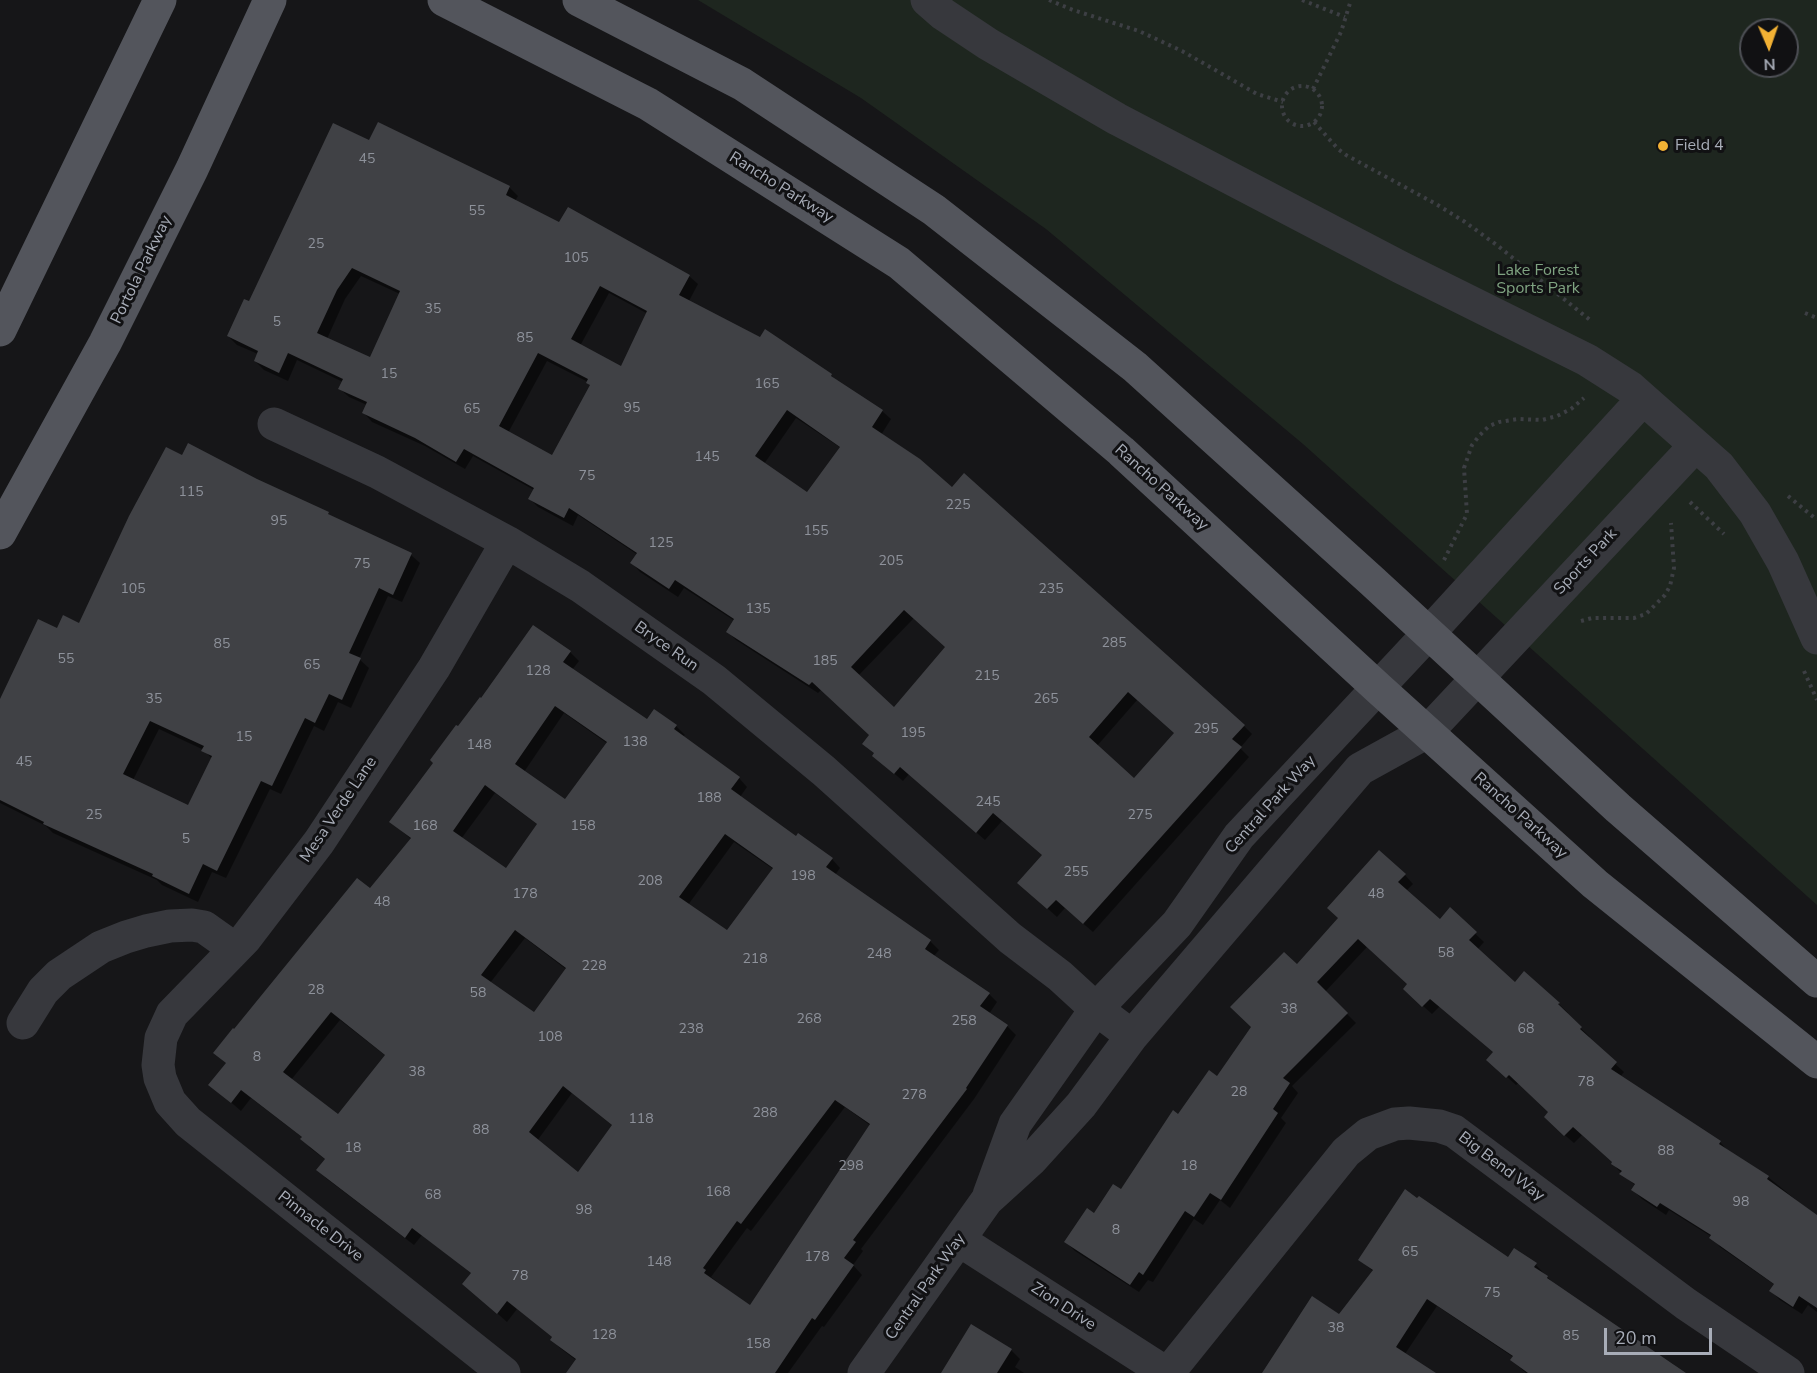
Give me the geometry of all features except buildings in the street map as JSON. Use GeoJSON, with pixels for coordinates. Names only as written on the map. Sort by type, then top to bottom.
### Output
{"type":"FeatureCollection","features":[{"type":"Feature","properties":{"kind":"main road"},"geometry":{"type":"LineString","coordinates":[[0,330],[160,0]]}},
{"type":"Feature","properties":{"kind":"main road","name":"Portola Parkway"},"geometry":{"type":"LineString","coordinates":[[0,533],[105,343],[192,169],[270,0]]}},
{"type":"Feature","properties":{"kind":"main road","name":"Rancho Parkway"},"geometry":{"type":"LineString","coordinates":[[444,0],[648,104],[899,262],[1121,450],[1378,688],[1595,884],[1817,1062]]}},
{"type":"Feature","properties":{"kind":"main road"},"geometry":{"type":"LineString","coordinates":[[579,0],[742,84],[934,210],[1135,367],[1618,808],[1817,981]]}},
{"type":"Feature","properties":{"kind":"main road"},"geometry":{"type":"LineString","coordinates":[[600,0],[650,36]]}},
{"type":"Feature","properties":{"kind":"street"},"geometry":{"type":"LineString","coordinates":[[927,0],[988,44],[1117,119],[1400,267],[1587,360],[1631,388],[1719,466],[1755,513],[1783,562],[1817,638]]}},
{"type":"Feature","properties":{"kind":"street"},"geometry":{"type":"LineString","coordinates":[[1429,633],[1643,399]]}},
{"type":"Feature","properties":{"kind":"street","name":"Bryce Run"},"geometry":{"type":"LineString","coordinates":[[274,424],[386,477],[507,542],[580,586],[714,680],[836,781],[1010,938],[1060,976],[1096,1009]]}},
{"type":"Feature","properties":{"kind":"street","name":"Sports Park"},"geometry":{"type":"LineString","coordinates":[[1477,677],[1695,446]]}},
{"type":"Feature","properties":{"kind":"street","name":"Mesa Verde Lane"},"geometry":{"type":"LineString","coordinates":[[158,1065],[161,1038],[172,1014],[235,949],[285,889],[319,842],[434,668],[507,542]]}},
{"type":"Feature","properties":{"kind":"street","name":"Central Park Way"},"geometry":{"type":"LineString","coordinates":[[987,1200],[1015,1124],[1096,1009],[1177,924],[1239,836],[1429,633]]}},
{"type":"Feature","properties":{"kind":"street","name":"Central Park Way"},"geometry":{"type":"LineString","coordinates":[[864,1373],[987,1200],[1032,1159],[1081,1105],[1132,1036],[1360,769],[1427,732],[1477,677]]}},
{"type":"Feature","properties":{"kind":"street"},"geometry":{"type":"LineString","coordinates":[[22,1023],[43,991],[58,975],[101,947],[126,937],[170,926],[204,927],[235,949]]}},
{"type":"Feature","properties":{"kind":"street"},"geometry":{"type":"LineString","coordinates":[[1096,1009],[1132,1036]]}},
{"type":"Feature","properties":{"kind":"street","name":"Pinnacle Drive"},"geometry":{"type":"LineString","coordinates":[[158,1065],[164,1090],[170,1102],[188,1122],[504,1373]]}},
{"type":"Feature","properties":{"kind":"street","name":"Big Bend Way"},"geometry":{"type":"LineString","coordinates":[[1167,1373],[1346,1152],[1356,1142],[1381,1128],[1409,1123],[1438,1126],[1454,1131],[1686,1304],[1788,1373]]}},
{"type":"Feature","properties":{"kind":"street","name":"Zion Drive"},"geometry":{"type":"LineString","coordinates":[[959,1240],[1167,1373]]}},
{"type":"Feature","properties":{"kind":"path"},"geometry":{"type":"LineString","coordinates":[[1049,0],[1139,31],[1182,51],[1257,94],[1283,102]]}},
{"type":"Feature","properties":{"kind":"path"},"geometry":{"type":"LineString","coordinates":[[1302,0],[1345,17]]}},
{"type":"Feature","properties":{"kind":"path"},"geometry":{"type":"LineString","coordinates":[[1313,89],[1341,32],[1351,0]]}},
{"type":"Feature","properties":{"kind":"path"},"geometry":{"type":"LineString","coordinates":[[1300,86],[1313,89],[1318,94],[1322,105],[1318,118],[1309,125],[1296,125],[1283,111],[1283,102],[1287,92],[1300,86]]}},
{"type":"Feature","properties":{"kind":"path"},"geometry":{"type":"LineString","coordinates":[[1805,313],[1817,318]]}},
{"type":"Feature","properties":{"kind":"path"},"geometry":{"type":"LineString","coordinates":[[1443,564],[1467,514],[1464,468],[1472,446],[1480,435],[1499,422],[1518,419],[1542,420],[1557,416],[1571,409],[1589,394]]}},
{"type":"Feature","properties":{"kind":"path"},"geometry":{"type":"LineString","coordinates":[[1686,499],[1726,536]]}},
{"type":"Feature","properties":{"kind":"path"},"geometry":{"type":"LineString","coordinates":[[1576,625],[1592,618],[1634,618],[1646,614],[1665,595],[1674,568],[1671,531],[1675,515]]}},
{"type":"Feature","properties":{"kind":"path"},"geometry":{"type":"LineString","coordinates":[[1803,668],[1817,700]]}},
{"type":"Feature","properties":{"kind":"green space","name":"Lake Forest Sports Park"},"geometry":{"type":"Polygon","coordinates":[[[698,0],[1817,0],[1817,905],[1303,444],[1046,229],[861,98],[698,0]]]}},
{"type":"Feature","properties":{"kind":"place","name":"Field 4"},"geometry":{"type":"Point","coordinates":[1663,146]}}]}
